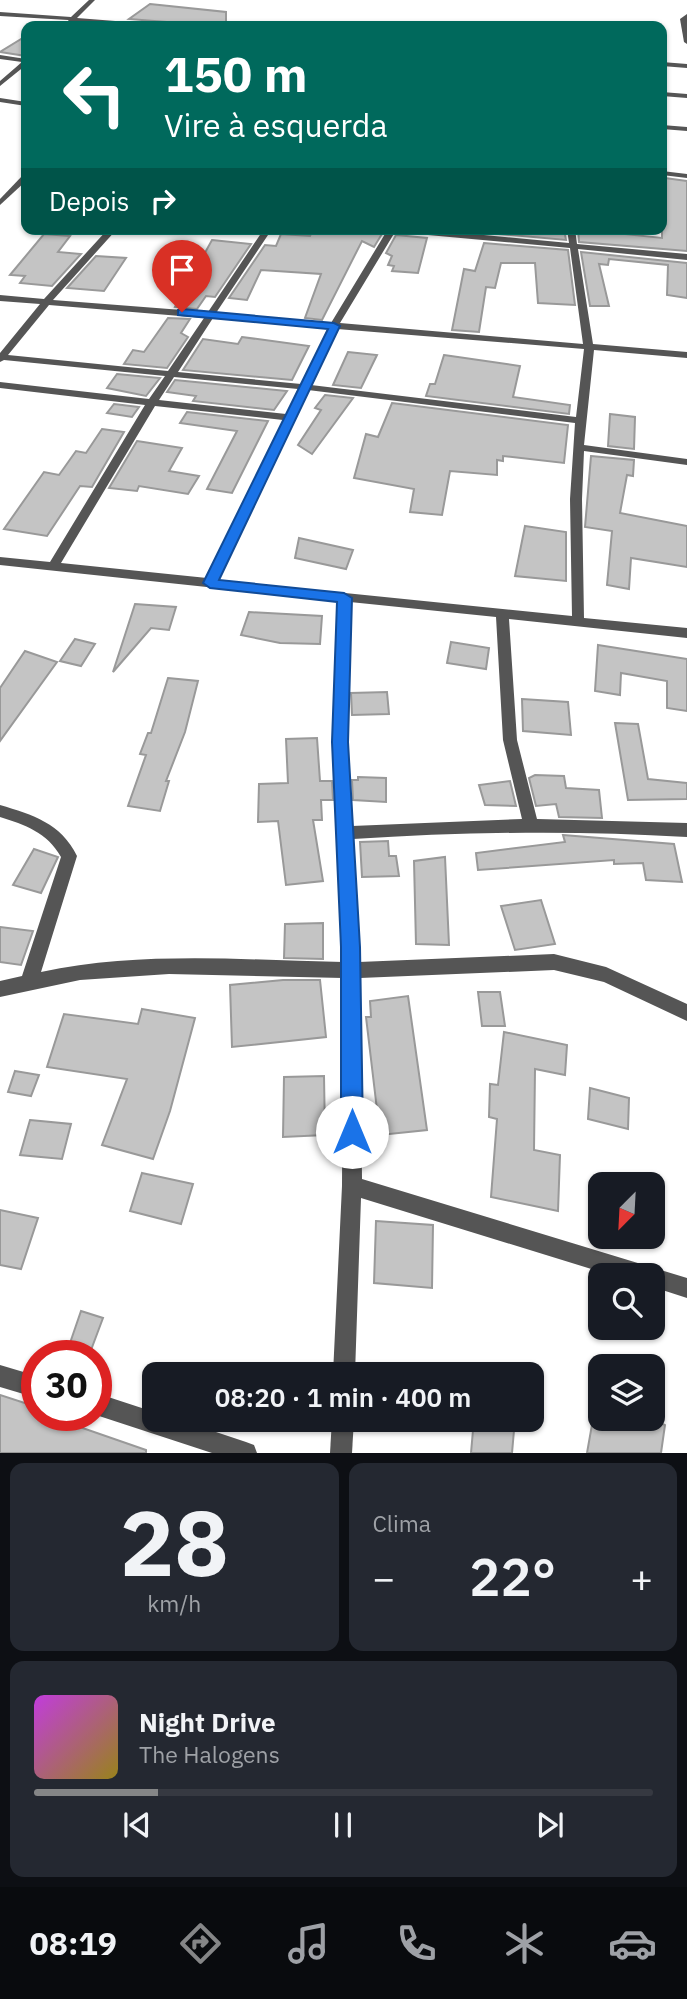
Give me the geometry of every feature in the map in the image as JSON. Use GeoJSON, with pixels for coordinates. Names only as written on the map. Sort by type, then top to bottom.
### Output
{"type":"FeatureCollection","features":[{"type":"Feature","properties":{"kind":"street"},"geometry":{"type":"LineString","coordinates":[[70,21],[92,0]]}},
{"type":"Feature","properties":{"kind":"street"},"geometry":{"type":"LineString","coordinates":[[0,14],[119,21]]}},
{"type":"Feature","properties":{"kind":"street"},"geometry":{"type":"LineString","coordinates":[[0,24],[14,15]]}},
{"type":"Feature","properties":{"kind":"street"},"geometry":{"type":"LineString","coordinates":[[687,16],[683,19],[687,43]]}},
{"type":"Feature","properties":{"kind":"street"},"geometry":{"type":"LineString","coordinates":[[0,57],[21,61]]}},
{"type":"Feature","properties":{"kind":"street"},"geometry":{"type":"LineString","coordinates":[[667,64],[687,66]]}},
{"type":"Feature","properties":{"kind":"street"},"geometry":{"type":"LineString","coordinates":[[0,84],[21,66]]}},
{"type":"Feature","properties":{"kind":"street"},"geometry":{"type":"LineString","coordinates":[[667,94],[687,96]]}},
{"type":"Feature","properties":{"kind":"street"},"geometry":{"type":"LineString","coordinates":[[0,100],[21,103]]}},
{"type":"Feature","properties":{"kind":"street"},"geometry":{"type":"LineString","coordinates":[[667,127],[687,129]]}},
{"type":"Feature","properties":{"kind":"street"},"geometry":{"type":"LineString","coordinates":[[667,174],[687,176]]}},
{"type":"Feature","properties":{"kind":"street"},"geometry":{"type":"LineString","coordinates":[[0,202],[4,194],[21,181]]}},
{"type":"Feature","properties":{"kind":"street"},"geometry":{"type":"LineString","coordinates":[[1,358],[47,301],[108,235]]}},
{"type":"Feature","properties":{"kind":"street"},"geometry":{"type":"LineString","coordinates":[[53,566],[152,401],[264,235]]}},
{"type":"Feature","properties":{"kind":"street"},"geometry":{"type":"LineString","coordinates":[[210,583],[334,326],[388,235]]}},
{"type":"Feature","properties":{"kind":"street"},"geometry":{"type":"LineString","coordinates":[[455,235],[687,257]]}},
{"type":"Feature","properties":{"kind":"street"},"geometry":{"type":"LineString","coordinates":[[571,235],[589,349],[578,447],[578,622]]}},
{"type":"Feature","properties":{"kind":"street"},"geometry":{"type":"LineString","coordinates":[[0,298],[589,349],[687,355]]}},
{"type":"Feature","properties":{"kind":"street"},"geometry":{"type":"LineString","coordinates":[[1,358],[305,387],[581,421]]}},
{"type":"Feature","properties":{"kind":"street"},"geometry":{"type":"LineString","coordinates":[[0,385],[290,418]]}},
{"type":"Feature","properties":{"kind":"street"},"geometry":{"type":"LineString","coordinates":[[578,447],[687,462]]}},
{"type":"Feature","properties":{"kind":"street"},"geometry":{"type":"LineString","coordinates":[[0,561],[687,633]]}},
{"type":"Feature","properties":{"kind":"street"},"geometry":{"type":"LineString","coordinates":[[344,598],[340,742],[351,970],[352,1186],[345,1362]]}},
{"type":"Feature","properties":{"kind":"street"},"geometry":{"type":"LineString","coordinates":[[502,614],[510,740],[531,824]]}},
{"type":"Feature","properties":{"kind":"street"},"geometry":{"type":"LineString","coordinates":[[0,811],[38,823],[60,837],[69,856],[29,982]]}},
{"type":"Feature","properties":{"kind":"street"},"geometry":{"type":"LineString","coordinates":[[345,833],[466,824],[600,824],[687,830]]}},
{"type":"Feature","properties":{"kind":"street"},"geometry":{"type":"LineString","coordinates":[[0,989],[80,972],[169,966],[351,970],[554,962],[577,965],[687,1013]]}},
{"type":"Feature","properties":{"kind":"street"},"geometry":{"type":"LineString","coordinates":[[352,1186],[607,1263]]}},
{"type":"Feature","properties":{"kind":"street"},"geometry":{"type":"LineString","coordinates":[[665,1281],[687,1288]]}},
{"type":"Feature","properties":{"kind":"street"},"geometry":{"type":"LineString","coordinates":[[0,1376],[21,1382]]}},
{"type":"Feature","properties":{"kind":"street"},"geometry":{"type":"LineString","coordinates":[[112,1409],[246,1453]]}},
{"type":"Feature","properties":{"kind":"street"},"geometry":{"type":"LineString","coordinates":[[341,1453],[342,1432]]}},
{"type":"Feature","properties":{"kind":"building"},"geometry":{"type":"Polygon","coordinates":[[[150,4],[226,12],[226,21],[129,19],[150,4]]]}},
{"type":"Feature","properties":{"kind":"building"},"geometry":{"type":"Polygon","coordinates":[[[21,39],[21,55],[0,52],[21,39]]]}},
{"type":"Feature","properties":{"kind":"building"},"geometry":{"type":"Polygon","coordinates":[[[667,178],[687,181],[687,251],[579,242],[578,235],[634,235],[662,238],[662,235],[667,235],[667,178]]]}},
{"type":"Feature","properties":{"kind":"building"},"geometry":{"type":"Polygon","coordinates":[[[43,235],[70,236],[58,252],[81,254],[52,286],[20,283],[25,276],[10,275],[43,235]]]}},
{"type":"Feature","properties":{"kind":"building"},"geometry":{"type":"Polygon","coordinates":[[[281,235],[381,235],[374,247],[362,241],[322,320],[305,318],[321,274],[261,270],[247,300],[229,298],[265,245],[276,246],[281,235]]]}},
{"type":"Feature","properties":{"kind":"building"},"geometry":{"type":"Polygon","coordinates":[[[396,235],[427,238],[418,273],[392,271],[394,266],[388,265],[392,256],[386,253],[396,235]]]}},
{"type":"Feature","properties":{"kind":"building"},"geometry":{"type":"Polygon","coordinates":[[[510,235],[565,235],[566,240],[510,235]]]}},
{"type":"Feature","properties":{"kind":"building"},"geometry":{"type":"Polygon","coordinates":[[[212,240],[251,244],[215,297],[206,296],[197,309],[175,307],[212,240]]]}},
{"type":"Feature","properties":{"kind":"building"},"geometry":{"type":"Polygon","coordinates":[[[484,243],[568,250],[575,305],[538,303],[535,263],[501,263],[495,288],[486,287],[479,332],[452,330],[464,269],[475,271],[484,243]]]}},
{"type":"Feature","properties":{"kind":"building"},"geometry":{"type":"Polygon","coordinates":[[[581,252],[687,263],[687,298],[667,295],[668,265],[609,259],[608,265],[599,264],[609,306],[590,306],[581,252]]]}},
{"type":"Feature","properties":{"kind":"building"},"geometry":{"type":"Polygon","coordinates":[[[96,256],[126,258],[104,291],[67,288],[96,256]]]}},
{"type":"Feature","properties":{"kind":"building"},"geometry":{"type":"Polygon","coordinates":[[[168,318],[190,319],[181,333],[188,337],[167,368],[124,364],[133,350],[144,352],[168,318]]]}},
{"type":"Feature","properties":{"kind":"building"},"geometry":{"type":"Polygon","coordinates":[[[242,337],[309,346],[292,380],[183,370],[203,339],[238,344],[242,337]]]}},
{"type":"Feature","properties":{"kind":"building"},"geometry":{"type":"Polygon","coordinates":[[[348,352],[377,355],[361,388],[333,385],[348,352]]]}},
{"type":"Feature","properties":{"kind":"building"},"geometry":{"type":"Polygon","coordinates":[[[444,355],[520,366],[513,397],[570,405],[569,414],[426,396],[430,384],[435,384],[444,355]]]}},
{"type":"Feature","properties":{"kind":"building"},"geometry":{"type":"Polygon","coordinates":[[[117,374],[160,378],[146,396],[107,388],[117,374]]]}},
{"type":"Feature","properties":{"kind":"building"},"geometry":{"type":"Polygon","coordinates":[[[175,380],[287,391],[274,410],[193,401],[196,396],[167,392],[175,380]]]}},
{"type":"Feature","properties":{"kind":"building"},"geometry":{"type":"Polygon","coordinates":[[[325,395],[353,398],[312,454],[298,445],[321,410],[315,408],[325,395]]]}},
{"type":"Feature","properties":{"kind":"building"},"geometry":{"type":"Polygon","coordinates":[[[392,403],[568,425],[564,463],[503,456],[503,461],[497,460],[497,475],[450,471],[442,515],[410,512],[414,489],[354,478],[366,434],[378,437],[392,403]]]}},
{"type":"Feature","properties":{"kind":"building"},"geometry":{"type":"Polygon","coordinates":[[[114,404],[139,407],[132,417],[107,413],[114,404]]]}},
{"type":"Feature","properties":{"kind":"building"},"geometry":{"type":"Polygon","coordinates":[[[187,412],[268,421],[232,493],[207,489],[237,431],[180,423],[187,412]]]}},
{"type":"Feature","properties":{"kind":"building"},"geometry":{"type":"Polygon","coordinates":[[[610,414],[635,417],[634,449],[608,446],[610,414]]]}},
{"type":"Feature","properties":{"kind":"building"},"geometry":{"type":"Polygon","coordinates":[[[102,429],[124,432],[92,487],[80,486],[47,536],[4,529],[44,472],[59,475],[76,451],[86,453],[102,429]]]}},
{"type":"Feature","properties":{"kind":"building"},"geometry":{"type":"Polygon","coordinates":[[[137,441],[182,448],[169,471],[199,476],[188,494],[139,486],[137,491],[109,488],[137,441]]]}},
{"type":"Feature","properties":{"kind":"building"},"geometry":{"type":"Polygon","coordinates":[[[591,456],[634,460],[633,476],[627,475],[620,513],[687,526],[687,567],[631,558],[629,589],[607,585],[612,531],[585,527],[591,456]]]}},
{"type":"Feature","properties":{"kind":"building"},"geometry":{"type":"Polygon","coordinates":[[[525,526],[566,532],[566,581],[515,576],[525,526]]]}},
{"type":"Feature","properties":{"kind":"building"},"geometry":{"type":"Polygon","coordinates":[[[299,538],[353,550],[346,569],[295,558],[299,538]]]}},
{"type":"Feature","properties":{"kind":"building"},"geometry":{"type":"Polygon","coordinates":[[[135,604],[176,607],[169,630],[151,628],[113,672],[135,604]]]}},
{"type":"Feature","properties":{"kind":"building"},"geometry":{"type":"Polygon","coordinates":[[[249,612],[322,616],[320,644],[280,643],[241,635],[249,612]]]}},
{"type":"Feature","properties":{"kind":"building"},"geometry":{"type":"Polygon","coordinates":[[[75,639],[95,644],[81,666],[60,661],[75,639]]]}},
{"type":"Feature","properties":{"kind":"building"},"geometry":{"type":"Polygon","coordinates":[[[451,642],[489,648],[486,669],[447,663],[451,642]]]}},
{"type":"Feature","properties":{"kind":"building"},"geometry":{"type":"Polygon","coordinates":[[[598,645],[687,659],[687,711],[667,708],[667,681],[621,673],[620,695],[595,691],[598,645]]]}},
{"type":"Feature","properties":{"kind":"building"},"geometry":{"type":"Polygon","coordinates":[[[25,651],[57,662],[0,741],[0,688],[25,651]]]}},
{"type":"Feature","properties":{"kind":"building"},"geometry":{"type":"Polygon","coordinates":[[[168,678],[198,681],[185,732],[166,781],[169,781],[160,811],[128,806],[146,755],[140,754],[148,733],[151,733],[168,678]]]}},
{"type":"Feature","properties":{"kind":"building"},"geometry":{"type":"Polygon","coordinates":[[[387,692],[389,714],[352,715],[351,693],[387,692]]]}},
{"type":"Feature","properties":{"kind":"building"},"geometry":{"type":"Polygon","coordinates":[[[522,699],[568,702],[571,735],[523,731],[522,699]]]}},
{"type":"Feature","properties":{"kind":"building"},"geometry":{"type":"Polygon","coordinates":[[[615,723],[638,724],[648,779],[687,783],[687,799],[628,800],[615,723]]]}},
{"type":"Feature","properties":{"kind":"building"},"geometry":{"type":"Polygon","coordinates":[[[317,738],[320,781],[332,781],[333,800],[321,800],[322,820],[313,820],[323,881],[286,885],[278,821],[258,822],[259,784],[288,783],[286,739],[317,738]]]}},
{"type":"Feature","properties":{"kind":"building"},"geometry":{"type":"Polygon","coordinates":[[[535,775],[564,776],[566,788],[599,790],[602,818],[559,817],[556,804],[536,806],[529,778],[535,775]]]}},
{"type":"Feature","properties":{"kind":"building"},"geometry":{"type":"Polygon","coordinates":[[[358,777],[386,778],[386,802],[353,800],[352,780],[358,780],[358,777]]]}},
{"type":"Feature","properties":{"kind":"building"},"geometry":{"type":"Polygon","coordinates":[[[510,781],[516,806],[485,805],[479,785],[510,781]]]}},
{"type":"Feature","properties":{"kind":"building"},"geometry":{"type":"Polygon","coordinates":[[[563,835],[674,844],[682,882],[646,880],[643,863],[614,864],[614,860],[478,870],[476,853],[565,842],[563,835]]]}},
{"type":"Feature","properties":{"kind":"building"},"geometry":{"type":"Polygon","coordinates":[[[388,841],[389,856],[396,856],[399,876],[362,877],[360,842],[388,841]]]}},
{"type":"Feature","properties":{"kind":"building"},"geometry":{"type":"Polygon","coordinates":[[[34,849],[58,857],[41,893],[13,885],[34,849]]]}},
{"type":"Feature","properties":{"kind":"building"},"geometry":{"type":"Polygon","coordinates":[[[445,857],[449,945],[416,944],[414,861],[445,857]]]}},
{"type":"Feature","properties":{"kind":"building"},"geometry":{"type":"Polygon","coordinates":[[[541,900],[555,944],[515,950],[501,906],[541,900]]]}},
{"type":"Feature","properties":{"kind":"building"},"geometry":{"type":"Polygon","coordinates":[[[323,923],[323,959],[284,958],[285,924],[323,923]]]}},
{"type":"Feature","properties":{"kind":"building"},"geometry":{"type":"Polygon","coordinates":[[[0,927],[33,931],[21,965],[0,962],[0,927]]]}},
{"type":"Feature","properties":{"kind":"building"},"geometry":{"type":"Polygon","coordinates":[[[320,980],[326,1037],[232,1047],[230,985],[320,980]]]}},
{"type":"Feature","properties":{"kind":"building"},"geometry":{"type":"Polygon","coordinates":[[[478,992],[500,992],[505,1026],[482,1026],[478,992]]]}},
{"type":"Feature","properties":{"kind":"building"},"geometry":{"type":"Polygon","coordinates":[[[408,996],[427,1130],[380,1135],[366,1017],[371,1017],[370,1001],[408,996]]]}},
{"type":"Feature","properties":{"kind":"building"},"geometry":{"type":"Polygon","coordinates":[[[142,1009],[195,1018],[170,1111],[153,1159],[102,1145],[127,1079],[47,1067],[64,1014],[138,1024],[142,1009]]]}},
{"type":"Feature","properties":{"kind":"building"},"geometry":{"type":"Polygon","coordinates":[[[504,1032],[567,1045],[565,1075],[535,1069],[534,1150],[560,1155],[558,1211],[491,1197],[497,1119],[489,1117],[490,1084],[498,1085],[504,1032]]]}},
{"type":"Feature","properties":{"kind":"building"},"geometry":{"type":"Polygon","coordinates":[[[15,1071],[39,1075],[31,1096],[8,1092],[15,1071]]]}},
{"type":"Feature","properties":{"kind":"building"},"geometry":{"type":"Polygon","coordinates":[[[324,1076],[325,1135],[283,1137],[284,1077],[324,1076]]]}},
{"type":"Feature","properties":{"kind":"building"},"geometry":{"type":"Polygon","coordinates":[[[590,1088],[629,1098],[628,1129],[588,1119],[590,1088]]]}},
{"type":"Feature","properties":{"kind":"building"},"geometry":{"type":"Polygon","coordinates":[[[30,1120],[71,1124],[62,1159],[20,1155],[30,1120]]]}},
{"type":"Feature","properties":{"kind":"building"},"geometry":{"type":"Polygon","coordinates":[[[142,1173],[193,1184],[181,1224],[130,1211],[142,1173]]]}},
{"type":"Feature","properties":{"kind":"building"},"geometry":{"type":"Polygon","coordinates":[[[0,1210],[38,1218],[21,1269],[0,1265],[0,1210]]]}},
{"type":"Feature","properties":{"kind":"building"},"geometry":{"type":"Polygon","coordinates":[[[376,1221],[433,1225],[432,1288],[374,1283],[376,1221]]]}},
{"type":"Feature","properties":{"kind":"building"},"geometry":{"type":"Polygon","coordinates":[[[81,1311],[103,1318],[95,1340],[71,1340],[81,1311]]]}},
{"type":"Feature","properties":{"kind":"building"},"geometry":{"type":"Polygon","coordinates":[[[0,1395],[21,1402],[21,1431],[91,1431],[146,1450],[146,1453],[0,1453],[0,1395]]]}},
{"type":"Feature","properties":{"kind":"building"},"geometry":{"type":"Polygon","coordinates":[[[591,1431],[664,1431],[661,1453],[587,1453],[591,1431]]]}},
{"type":"Feature","properties":{"kind":"building"},"geometry":{"type":"Polygon","coordinates":[[[473,1432],[514,1432],[512,1453],[471,1453],[473,1432]]]}},
{"type":"Feature","properties":{"kind":"route"},"geometry":{"type":"LineString","coordinates":[[182,312],[334,326],[210,583],[344,598],[340,742],[351,947],[352,1132]]}}]}
